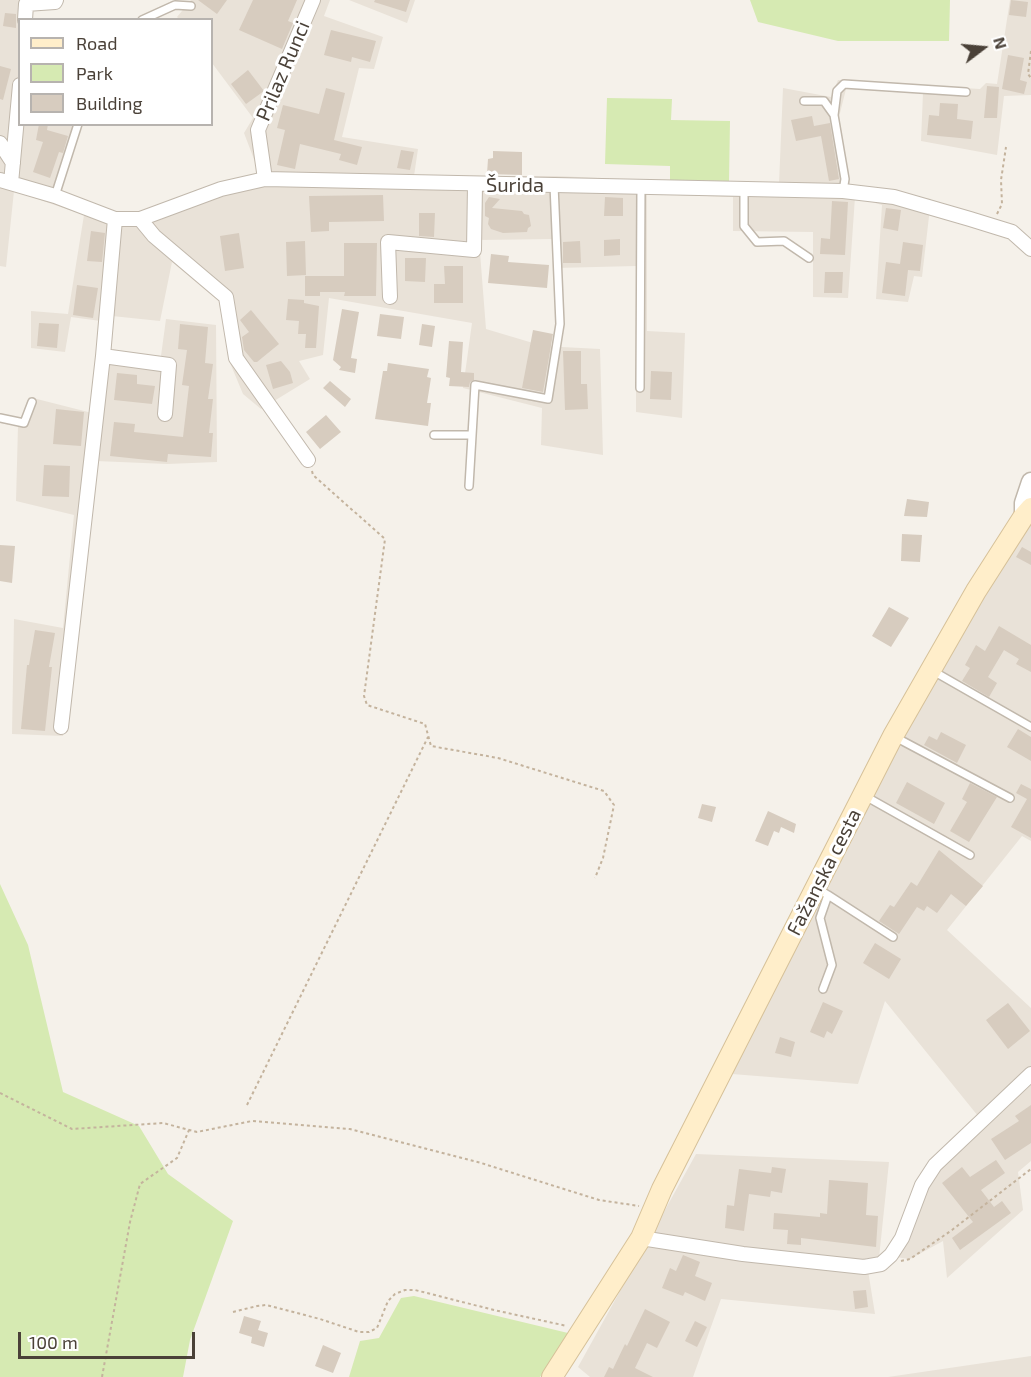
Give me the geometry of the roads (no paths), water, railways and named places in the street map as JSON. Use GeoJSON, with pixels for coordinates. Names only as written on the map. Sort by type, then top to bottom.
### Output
{"type":"FeatureCollection","features":[{"type":"Feature","properties":{"kind":"main road","name":"Fažanska cesta"},"geometry":{"type":"LineString","coordinates":[[552,1377],[640,1238],[822,892],[863,795],[893,736],[976,591],[1027,512]]}},
{"type":"Feature","properties":{"kind":"street"},"geometry":{"type":"LineString","coordinates":[[25,18],[26,4],[55,2],[56,0]]}},
{"type":"Feature","properties":{"kind":"street","name":"Prilaz Runci"},"geometry":{"type":"LineString","coordinates":[[265,179],[258,130],[313,0]]}},
{"type":"Feature","properties":{"kind":"street"},"geometry":{"type":"LineString","coordinates":[[5,182],[13,163],[18,107]]}},
{"type":"Feature","properties":{"kind":"street"},"geometry":{"type":"LineString","coordinates":[[0,143],[13,163]]}},
{"type":"Feature","properties":{"kind":"street","name":"Šurida"},"geometry":{"type":"LineString","coordinates":[[5,182],[55,196],[115,219],[140,219],[221,189],[265,179],[843,191],[894,196],[990,225],[1012,232],[1031,249]]}},
{"type":"Feature","properties":{"kind":"street"},"geometry":{"type":"LineString","coordinates":[[390,297],[388,242],[474,250],[475,185]]}},
{"type":"Feature","properties":{"kind":"street"},"geometry":{"type":"LineString","coordinates":[[61,727],[104,356],[115,219]]}},
{"type":"Feature","properties":{"kind":"street"},"geometry":{"type":"LineString","coordinates":[[140,219],[154,236],[226,297],[236,358],[308,460]]}},
{"type":"Feature","properties":{"kind":"street"},"geometry":{"type":"LineString","coordinates":[[104,356],[169,365],[165,414]]}},
{"type":"Feature","properties":{"kind":"street","name":"Fažanska cesta"},"geometry":{"type":"LineString","coordinates":[[1027,512],[1024,503],[1031,482]]}},
{"type":"Feature","properties":{"kind":"street"},"geometry":{"type":"LineString","coordinates":[[640,1238],[743,1254],[864,1267],[881,1264],[891,1255],[902,1238],[922,1185],[935,1164],[1031,1074]]}},
{"type":"Feature","properties":{"kind":"lane"},"geometry":{"type":"LineString","coordinates":[[146,18],[175,5],[191,6]]}},
{"type":"Feature","properties":{"kind":"lane"},"geometry":{"type":"LineString","coordinates":[[843,191],[845,179],[834,115],[837,91],[844,84],[966,92]]}},
{"type":"Feature","properties":{"kind":"lane"},"geometry":{"type":"LineString","coordinates":[[804,101],[824,100],[834,115]]}},
{"type":"Feature","properties":{"kind":"lane"},"geometry":{"type":"LineString","coordinates":[[55,196],[77,126]]}},
{"type":"Feature","properties":{"kind":"lane"},"geometry":{"type":"LineString","coordinates":[[469,486],[475,386],[548,399],[560,324],[554,185]]}},
{"type":"Feature","properties":{"kind":"lane"},"geometry":{"type":"LineString","coordinates":[[640,388],[641,187]]}},
{"type":"Feature","properties":{"kind":"lane"},"geometry":{"type":"LineString","coordinates":[[744,189],[744,226],[757,242],[784,242],[809,258]]}},
{"type":"Feature","properties":{"kind":"lane"},"geometry":{"type":"LineString","coordinates":[[0,418],[24,423],[32,402]]}},
{"type":"Feature","properties":{"kind":"lane"},"geometry":{"type":"LineString","coordinates":[[434,435],[471,435]]}},
{"type":"Feature","properties":{"kind":"lane"},"geometry":{"type":"LineString","coordinates":[[930,670],[1031,727]]}},
{"type":"Feature","properties":{"kind":"lane"},"geometry":{"type":"LineString","coordinates":[[893,736],[1010,798]]}},
{"type":"Feature","properties":{"kind":"lane"},"geometry":{"type":"LineString","coordinates":[[863,795],[970,855]]}},
{"type":"Feature","properties":{"kind":"lane"},"geometry":{"type":"LineString","coordinates":[[824,989],[832,965],[820,918],[822,892],[892,937]]}}]}
